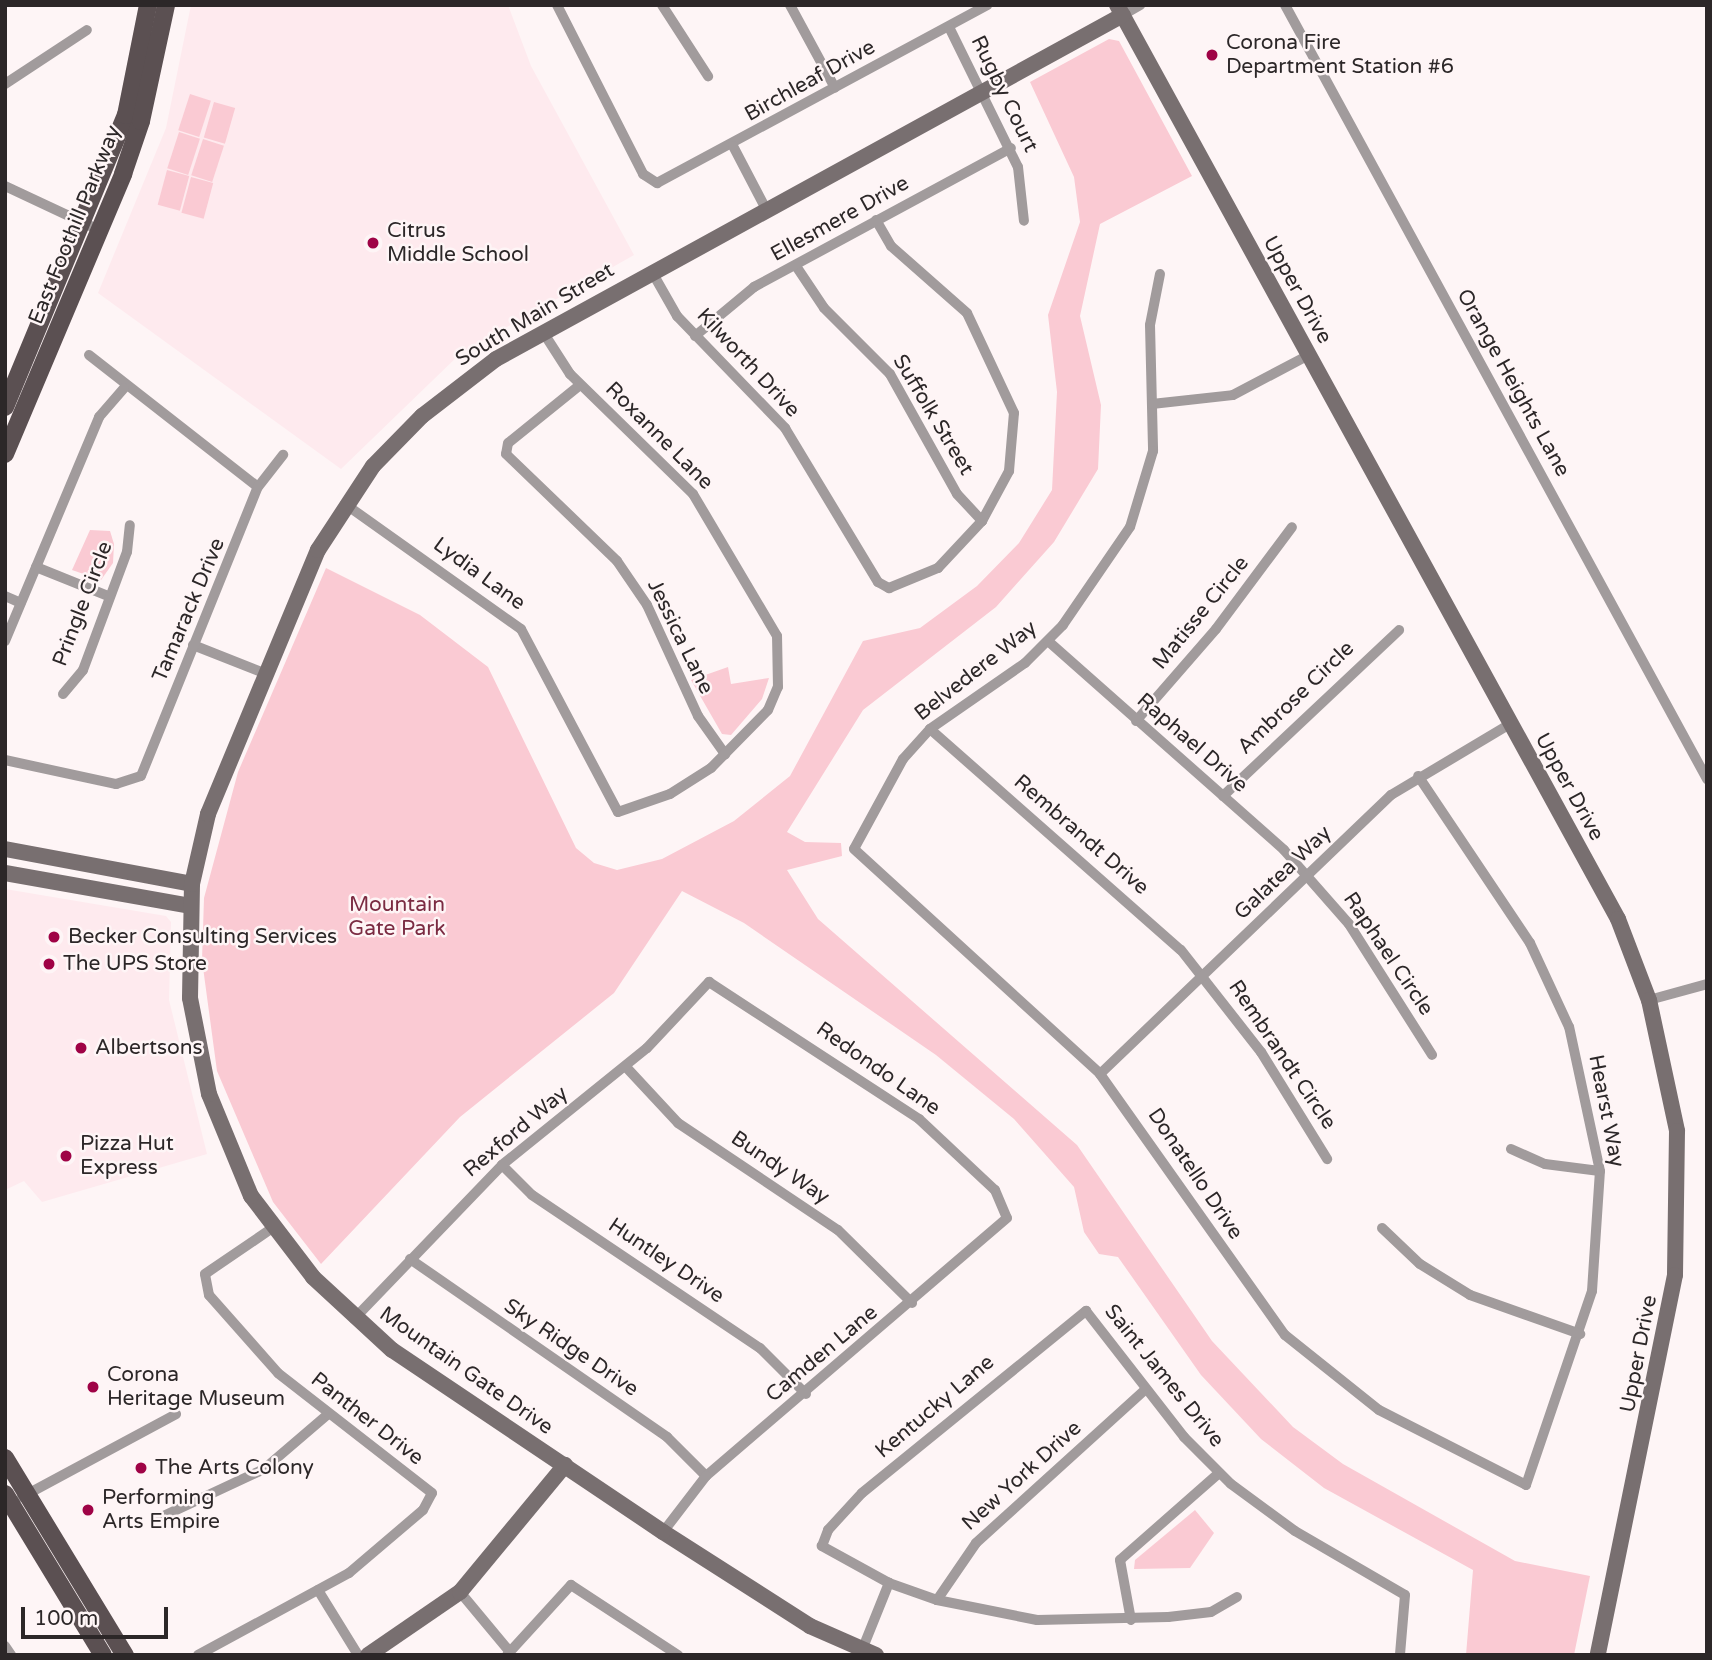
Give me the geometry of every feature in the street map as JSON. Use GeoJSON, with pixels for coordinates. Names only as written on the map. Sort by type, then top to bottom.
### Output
{"type":"FeatureCollection","features":[{"type":"Feature","properties":{"kind":"main road","name":"East Foothill Parkway"},"geometry":{"type":"LineString","coordinates":[[5,454],[91,227],[126,116],[148,5]]}},
{"type":"Feature","properties":{"kind":"main road","name":"East Foothill Parkway"},"geometry":{"type":"LineString","coordinates":[[5,407],[141,121],[166,5]]}},
{"type":"Feature","properties":{"kind":"main road","name":"South Main Street"},"geometry":{"type":"LineString","coordinates":[[190,906],[192,884],[208,814],[264,673],[345,504],[430,409],[476,372],[543,332],[983,90],[1120,10]]}},
{"type":"Feature","properties":{"kind":"main road","name":"Upper Drive"},"geometry":{"type":"LineString","coordinates":[[1120,10],[1618,919],[1649,1000],[1677,1131],[1675,1275],[1598,1655]]}},
{"type":"Feature","properties":{"kind":"main road"},"geometry":{"type":"LineString","coordinates":[[5,849],[192,884]]}},
{"type":"Feature","properties":{"kind":"main road"},"geometry":{"type":"LineString","coordinates":[[28,877],[35,864],[60,869],[75,863]]}},
{"type":"Feature","properties":{"kind":"main road"},"geometry":{"type":"LineString","coordinates":[[5,873],[190,906]]}},
{"type":"Feature","properties":{"kind":"main road","name":"Mountain Gate Drive"},"geometry":{"type":"LineString","coordinates":[[190,906],[190,998],[206,1081],[228,1144],[271,1229],[354,1319],[759,1596],[866,1653]]}},
{"type":"Feature","properties":{"kind":"main road"},"geometry":{"type":"LineString","coordinates":[[5,1458],[14,1498],[103,1655]]}},
{"type":"Feature","properties":{"kind":"main road"},"geometry":{"type":"LineString","coordinates":[[368,1655],[460,1592],[565,1465]]}},
{"type":"Feature","properties":{"kind":"main road"},"geometry":{"type":"LineString","coordinates":[[14,1498],[125,1655]]}},
{"type":"Feature","properties":{"kind":"street","name":"Birchleaf Drive"},"geometry":{"type":"LineString","coordinates":[[557,5],[581,62],[648,182],[733,146],[987,5]]}},
{"type":"Feature","properties":{"kind":"street"},"geometry":{"type":"LineString","coordinates":[[662,5],[708,76]]}},
{"type":"Feature","properties":{"kind":"street"},"geometry":{"type":"LineString","coordinates":[[790,5],[835,88]]}},
{"type":"Feature","properties":{"kind":"street","name":"South Main Street"},"geometry":{"type":"LineString","coordinates":[[1120,10],[1140,5]]}},
{"type":"Feature","properties":{"kind":"street","name":"Orange Heights Lane"},"geometry":{"type":"LineString","coordinates":[[1285,5],[1707,779]]}},
{"type":"Feature","properties":{"kind":"street","name":"Rugby Court"},"geometry":{"type":"LineString","coordinates":[[949,27],[1011,148],[1023,184],[1024,221]]}},
{"type":"Feature","properties":{"kind":"street"},"geometry":{"type":"LineString","coordinates":[[5,84],[87,30]]}},
{"type":"Feature","properties":{"kind":"street"},"geometry":{"type":"LineString","coordinates":[[733,146],[766,209]]}},
{"type":"Feature","properties":{"kind":"street","name":"Ellesmere Drive"},"geometry":{"type":"LineString","coordinates":[[695,336],[754,287],[1011,148]]}},
{"type":"Feature","properties":{"kind":"street"},"geometry":{"type":"LineString","coordinates":[[5,186],[91,227]]}},
{"type":"Feature","properties":{"kind":"street"},"geometry":{"type":"LineString","coordinates":[[876,220],[891,246],[967,313],[1009,391],[1014,413],[1009,471],[982,522]]}},
{"type":"Feature","properties":{"kind":"street","name":"Suffolk Street"},"geometry":{"type":"LineString","coordinates":[[796,266],[824,307],[890,374],[957,494],[982,522]]}},
{"type":"Feature","properties":{"kind":"street","name":"Kilworth Drive"},"geometry":{"type":"LineString","coordinates":[[652,272],[695,336],[785,428],[882,588],[938,568],[982,522]]}},
{"type":"Feature","properties":{"kind":"street","name":"Belvedere Way"},"geometry":{"type":"LineString","coordinates":[[853,849],[903,759],[930,729],[1048,641],[1100,578],[1130,527],[1153,452],[1150,325],[1160,274]]}},
{"type":"Feature","properties":{"kind":"street","name":"Roxanne Lane"},"geometry":{"type":"LineString","coordinates":[[543,332],[580,385],[673,471],[714,522],[777,636],[778,687],[758,724],[725,754]]}},
{"type":"Feature","properties":{"kind":"street"},"geometry":{"type":"LineString","coordinates":[[89,355],[124,388],[135,390],[258,487]]}},
{"type":"Feature","properties":{"kind":"street"},"geometry":{"type":"LineString","coordinates":[[1152,404],[1233,395],[1309,355]]}},
{"type":"Feature","properties":{"kind":"street","name":"Jessica Lane"},"geometry":{"type":"LineString","coordinates":[[580,385],[508,443],[506,454],[617,561],[647,605],[698,716],[725,754]]}},
{"type":"Feature","properties":{"kind":"street"},"geometry":{"type":"LineString","coordinates":[[5,641],[99,417],[124,388]]}},
{"type":"Feature","properties":{"kind":"street","name":"Tamarack Drive"},"geometry":{"type":"LineString","coordinates":[[5,760],[133,782],[146,766],[258,487],[283,455]]}},
{"type":"Feature","properties":{"kind":"street","name":"Lydia Lane"},"geometry":{"type":"LineString","coordinates":[[345,504],[521,629],[618,812],[670,794],[725,754]]}},
{"type":"Feature","properties":{"kind":"street","name":"Pringle Circle"},"geometry":{"type":"LineString","coordinates":[[63,694],[83,670],[108,596],[127,552],[130,525]]}},
{"type":"Feature","properties":{"kind":"street","name":"Matisse Circle"},"geometry":{"type":"LineString","coordinates":[[1136,721],[1216,629],[1292,527]]}},
{"type":"Feature","properties":{"kind":"street"},"geometry":{"type":"LineString","coordinates":[[36,566],[108,596]]}},
{"type":"Feature","properties":{"kind":"street"},"geometry":{"type":"LineString","coordinates":[[5,596],[21,603]]}},
{"type":"Feature","properties":{"kind":"street","name":"Ambrose Circle"},"geometry":{"type":"LineString","coordinates":[[1223,796],[1399,630]]}},
{"type":"Feature","properties":{"kind":"street","name":"Raphael Drive"},"geometry":{"type":"LineString","coordinates":[[1048,641],[1223,796],[1309,877]]}},
{"type":"Feature","properties":{"kind":"street"},"geometry":{"type":"LineString","coordinates":[[193,645],[264,673]]}},
{"type":"Feature","properties":{"kind":"street","name":"Galatea Way"},"geometry":{"type":"LineString","coordinates":[[1100,1074],[1418,776],[1510,724]]}},
{"type":"Feature","properties":{"kind":"street","name":"Rembrandt Drive"},"geometry":{"type":"LineString","coordinates":[[930,729],[1204,974]]}},
{"type":"Feature","properties":{"kind":"street","name":"Hearst Way"},"geometry":{"type":"LineString","coordinates":[[1418,776],[1530,943],[1569,1027],[1600,1171],[1592,1291],[1580,1334],[1527,1486]]}},
{"type":"Feature","properties":{"kind":"street","name":"Donatello Drive"},"geometry":{"type":"LineString","coordinates":[[853,849],[1100,1074],[1285,1335],[1379,1410],[1527,1486]]}},
{"type":"Feature","properties":{"kind":"street","name":"Raphael Circle"},"geometry":{"type":"LineString","coordinates":[[1309,877],[1349,924],[1432,1055]]}},
{"type":"Feature","properties":{"kind":"street","name":"Rembrandt Circle"},"geometry":{"type":"LineString","coordinates":[[1204,974],[1327,1158]]}},
{"type":"Feature","properties":{"kind":"street","name":"Rexford Way"},"geometry":{"type":"LineString","coordinates":[[354,1319],[502,1165],[626,1067],[709,982]]}},
{"type":"Feature","properties":{"kind":"street","name":"Redondo Lane"},"geometry":{"type":"LineString","coordinates":[[709,982],[919,1118],[965,1157],[1007,1210]]}},
{"type":"Feature","properties":{"kind":"street"},"geometry":{"type":"LineString","coordinates":[[1649,1000],[1707,984]]}},
{"type":"Feature","properties":{"kind":"street","name":"Bundy Way"},"geometry":{"type":"LineString","coordinates":[[626,1067],[678,1123],[838,1230],[912,1303]]}},
{"type":"Feature","properties":{"kind":"street"},"geometry":{"type":"LineString","coordinates":[[1511,1149],[1545,1164],[1600,1171]]}},
{"type":"Feature","properties":{"kind":"street","name":"Huntley Drive"},"geometry":{"type":"LineString","coordinates":[[502,1165],[532,1195],[760,1348],[806,1394]]}},
{"type":"Feature","properties":{"kind":"street","name":"Camden Lane"},"geometry":{"type":"LineString","coordinates":[[663,1532],[706,1476],[1000,1227],[1007,1210]]}},
{"type":"Feature","properties":{"kind":"street"},"geometry":{"type":"LineString","coordinates":[[1382,1228],[1420,1265],[1470,1295],[1580,1334]]}},
{"type":"Feature","properties":{"kind":"street","name":"Panther Drive"},"geometry":{"type":"LineString","coordinates":[[271,1229],[205,1274],[209,1295],[278,1373],[327,1415],[432,1493],[423,1510],[379,1551],[318,1590]]}},
{"type":"Feature","properties":{"kind":"street","name":"Sky Ridge Drive"},"geometry":{"type":"LineString","coordinates":[[410,1259],[667,1437],[706,1476]]}},
{"type":"Feature","properties":{"kind":"street","name":"Saint James Drive"},"geometry":{"type":"LineString","coordinates":[[1086,1311],[1145,1390],[1219,1473],[1295,1531],[1405,1595],[1401,1655]]}},
{"type":"Feature","properties":{"kind":"street","name":"Kentucky Lane"},"geometry":{"type":"LineString","coordinates":[[889,1583],[822,1546],[828,1530],[862,1493],[1086,1311]]}},
{"type":"Feature","properties":{"kind":"street","name":"New York Drive"},"geometry":{"type":"LineString","coordinates":[[937,1600],[976,1543],[1145,1390]]}},
{"type":"Feature","properties":{"kind":"street"},"geometry":{"type":"LineString","coordinates":[[14,1498],[176,1413]]}},
{"type":"Feature","properties":{"kind":"street"},"geometry":{"type":"LineString","coordinates":[[157,1519],[264,1469],[327,1415]]}},
{"type":"Feature","properties":{"kind":"street"},"geometry":{"type":"LineString","coordinates":[[1130,1620],[1120,1560],[1219,1473]]}},
{"type":"Feature","properties":{"kind":"street"},"geometry":{"type":"LineString","coordinates":[[866,1653],[889,1583],[937,1600],[1037,1620],[1130,1620],[1211,1612],[1237,1597]]}},
{"type":"Feature","properties":{"kind":"street"},"geometry":{"type":"LineString","coordinates":[[460,1592],[509,1654],[571,1586],[678,1655]]}},
{"type":"Feature","properties":{"kind":"street"},"geometry":{"type":"LineString","coordinates":[[198,1655],[318,1590],[358,1655]]}},
{"type":"Feature","properties":{"kind":"street"},"geometry":{"type":"LineString","coordinates":[[5,1646],[11,1655]]}},
{"type":"Feature","properties":{"kind":"shaded area","name":"Citrus Middle School"},"geometry":{"type":"Polygon","coordinates":[[[191,5],[508,5],[531,66],[634,255],[461,353],[341,469],[98,293],[166,128],[191,5]]]}},
{"type":"Feature","properties":{"kind":"shaded area"},"geometry":{"type":"Polygon","coordinates":[[[5,889],[166,916],[171,922],[169,1000],[207,1154],[42,1202],[24,1181],[5,1190],[5,889]]]}},
{"type":"Feature","properties":{"kind":"green space","name":"Mountain Gate Park"},"geometry":{"type":"Polygon","coordinates":[[[1109,39],[1119,41],[1192,176],[1100,224],[1080,316],[1101,405],[1098,469],[1054,542],[996,607],[863,710],[787,832],[805,842],[841,843],[842,856],[787,870],[818,919],[1077,1145],[1212,1341],[1293,1427],[1343,1464],[1515,1561],[1590,1576],[1574,1655],[1466,1655],[1473,1570],[1324,1488],[1261,1439],[1201,1375],[1118,1257],[1099,1254],[1084,1232],[1074,1187],[1014,1119],[936,1055],[744,923],[682,891],[614,993],[460,1117],[321,1264],[273,1202],[217,1071],[202,960],[204,898],[238,772],[326,568],[420,615],[488,667],[576,848],[594,863],[617,870],[662,859],[734,821],[790,776],[863,641],[920,628],[977,586],[1019,543],[1052,490],[1057,392],[1048,315],[1080,222],[1074,177],[1030,82],[1109,39]]]}},
{"type":"Feature","properties":{"kind":"green space"},"geometry":{"type":"Polygon","coordinates":[[[190,94],[211,101],[199,137],[178,130],[190,94]]]}},
{"type":"Feature","properties":{"kind":"green space"},"geometry":{"type":"Polygon","coordinates":[[[214,102],[235,108],[225,144],[204,138],[214,102]]]}},
{"type":"Feature","properties":{"kind":"green space"},"geometry":{"type":"Polygon","coordinates":[[[179,132],[200,139],[188,175],[167,168],[179,132]]]}},
{"type":"Feature","properties":{"kind":"green space"},"geometry":{"type":"Polygon","coordinates":[[[203,139],[224,146],[212,182],[191,175],[203,139]]]}},
{"type":"Feature","properties":{"kind":"green space"},"geometry":{"type":"Polygon","coordinates":[[[167,170],[189,176],[180,211],[158,205],[167,170]]]}},
{"type":"Feature","properties":{"kind":"green space"},"geometry":{"type":"Polygon","coordinates":[[[191,177],[213,183],[204,219],[181,213],[191,177]]]}},
{"type":"Feature","properties":{"kind":"green space"},"geometry":{"type":"Polygon","coordinates":[[[90,530],[110,531],[114,544],[113,563],[101,580],[72,570],[90,530]]]}},
{"type":"Feature","properties":{"kind":"green space"},"geometry":{"type":"Polygon","coordinates":[[[728,667],[731,684],[769,678],[762,699],[731,735],[722,734],[691,680],[728,667]]]}},
{"type":"Feature","properties":{"kind":"green space"},"geometry":{"type":"Polygon","coordinates":[[[1195,1510],[1214,1533],[1190,1568],[1134,1569],[1135,1560],[1195,1510]]]}},
{"type":"Feature","properties":{"kind":"place","name":"Corona Fire Department Station #6"},"geometry":{"type":"Point","coordinates":[1212,55]}},
{"type":"Feature","properties":{"kind":"place","name":"Citrus Middle School"},"geometry":{"type":"Point","coordinates":[373,243]}},
{"type":"Feature","properties":{"kind":"place","name":"Becker Consulting Services"},"geometry":{"type":"Point","coordinates":[54,937]}},
{"type":"Feature","properties":{"kind":"place","name":"The UPS Store"},"geometry":{"type":"Point","coordinates":[49,964]}},
{"type":"Feature","properties":{"kind":"place","name":"Albertsons"},"geometry":{"type":"Point","coordinates":[81,1048]}},
{"type":"Feature","properties":{"kind":"place","name":"Pizza Hut Express"},"geometry":{"type":"Point","coordinates":[66,1156]}},
{"type":"Feature","properties":{"kind":"place","name":"Corona Heritage Museum"},"geometry":{"type":"Point","coordinates":[93,1387]}},
{"type":"Feature","properties":{"kind":"place","name":"The Arts Colony"},"geometry":{"type":"Point","coordinates":[141,1468]}},
{"type":"Feature","properties":{"kind":"place","name":"Performing Arts Empire"},"geometry":{"type":"Point","coordinates":[88,1510]}}]}
